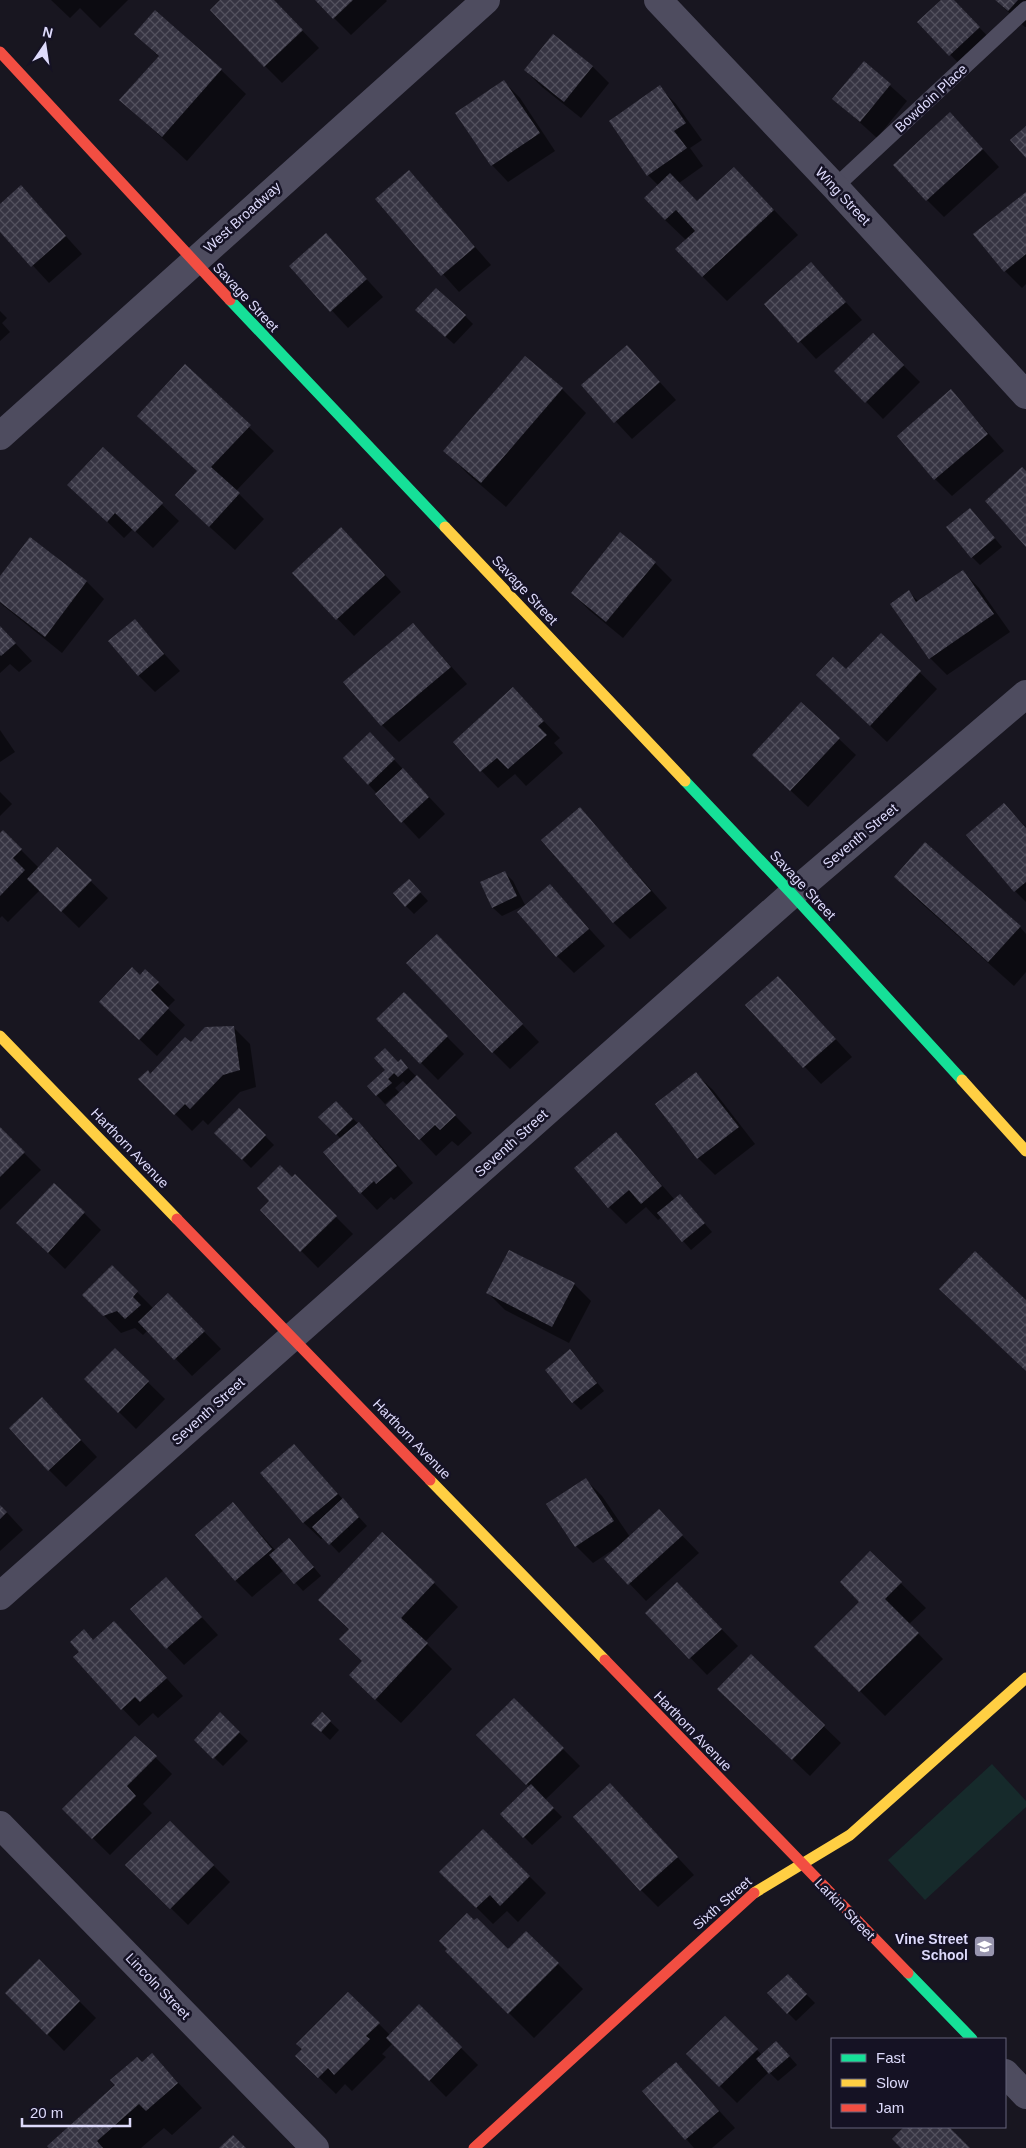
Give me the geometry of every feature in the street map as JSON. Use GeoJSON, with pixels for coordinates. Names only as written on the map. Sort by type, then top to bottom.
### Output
{"type":"FeatureCollection","features":[{"type":"Feature","properties":{"kind":"street","name":"West Broadway"},"geometry":{"type":"LineString","coordinates":[[0,436],[486,0]]}},
{"type":"Feature","properties":{"kind":"street","name":"Wing Street"},"geometry":{"type":"LineString","coordinates":[[658,0],[835,187],[1026,395]]}},
{"type":"Feature","properties":{"kind":"street","name":"Savage Street"},"geometry":{"type":"LineString","coordinates":[[0,52],[193,262],[792,894],[1026,1151]]}},
{"type":"Feature","properties":{"kind":"street","name":"Seventh Street"},"geometry":{"type":"LineString","coordinates":[[0,1596],[792,894],[1026,694]]}},
{"type":"Feature","properties":{"kind":"street","name":"Harthorn Avenue"},"geometry":{"type":"LineString","coordinates":[[0,1036],[293,1336],[802,1864]]}},
{"type":"Feature","properties":{"kind":"street","name":"Sixth Street"},"geometry":{"type":"LineString","coordinates":[[474,2148],[758,1889],[850,1835],[1026,1678]]}},
{"type":"Feature","properties":{"kind":"street","name":"Lincoln Street"},"geometry":{"type":"LineString","coordinates":[[0,1825],[315,2148]]}},
{"type":"Feature","properties":{"kind":"street","name":"Larkin Street"},"geometry":{"type":"LineString","coordinates":[[802,1864],[971,2038]]}},
{"type":"Feature","properties":{"kind":"street"},"geometry":{"type":"LineString","coordinates":[[1006,2074],[1026,2095]]}},
{"type":"Feature","properties":{"kind":"lane","name":"Bowdoin Place"},"geometry":{"type":"LineString","coordinates":[[835,187],[1026,9]]}},
{"type":"Feature","properties":{"kind":"green space"},"geometry":{"type":"Polygon","coordinates":[[[992,1764],[1026,1801],[1026,1807],[925,1900],[888,1860],[992,1764]]]}},
{"type":"Feature","properties":{"kind":"building"},"geometry":{"type":"Polygon","coordinates":[[[220,0],[274,0],[303,30],[264,67],[210,10],[220,0]]]}},
{"type":"Feature","properties":{"kind":"building"},"geometry":{"type":"Polygon","coordinates":[[[315,0],[353,0],[333,19],[315,0]]]}},
{"type":"Feature","properties":{"kind":"building"},"geometry":{"type":"Polygon","coordinates":[[[941,0],[954,0],[980,27],[949,56],[917,22],[941,0]]]}},
{"type":"Feature","properties":{"kind":"building"},"geometry":{"type":"Polygon","coordinates":[[[995,0],[1018,0],[1008,11],[995,0]]]}},
{"type":"Feature","properties":{"kind":"building"},"geometry":{"type":"Polygon","coordinates":[[[155,10],[222,69],[162,137],[119,100],[159,56],[134,34],[155,10]]]}},
{"type":"Feature","properties":{"kind":"building"},"geometry":{"type":"Polygon","coordinates":[[[553,34],[593,66],[564,102],[524,70],[553,34]]]}},
{"type":"Feature","properties":{"kind":"building"},"geometry":{"type":"Polygon","coordinates":[[[864,61],[891,84],[860,122],[832,99],[864,61]]]}},
{"type":"Feature","properties":{"kind":"building"},"geometry":{"type":"Polygon","coordinates":[[[504,80],[540,133],[491,166],[455,113],[504,80]]]}},
{"type":"Feature","properties":{"kind":"building"},"geometry":{"type":"Polygon","coordinates":[[[660,85],[686,123],[674,131],[687,148],[647,176],[609,121],[660,85]]]}},
{"type":"Feature","properties":{"kind":"building"},"geometry":{"type":"Polygon","coordinates":[[[950,112],[983,149],[926,201],[893,165],[950,112]]]}},
{"type":"Feature","properties":{"kind":"building"},"geometry":{"type":"Polygon","coordinates":[[[1026,126],[1026,158],[1010,140],[1026,126]]]}},
{"type":"Feature","properties":{"kind":"building"},"geometry":{"type":"Polygon","coordinates":[[[734,167],[774,210],[702,277],[675,249],[695,231],[676,210],[665,220],[644,198],[670,173],[697,201],[734,167]]]}},
{"type":"Feature","properties":{"kind":"building"},"geometry":{"type":"Polygon","coordinates":[[[409,170],[475,247],[441,276],[375,199],[409,170]]]}},
{"type":"Feature","properties":{"kind":"building"},"geometry":{"type":"Polygon","coordinates":[[[21,185],[66,236],[31,267],[0,232],[0,204],[21,185]]]}},
{"type":"Feature","properties":{"kind":"building"},"geometry":{"type":"Polygon","coordinates":[[[1026,192],[1026,254],[1004,272],[973,234],[1026,192]]]}},
{"type":"Feature","properties":{"kind":"building"},"geometry":{"type":"Polygon","coordinates":[[[326,233],[367,279],[330,312],[289,266],[326,233]]]}},
{"type":"Feature","properties":{"kind":"building"},"geometry":{"type":"Polygon","coordinates":[[[811,262],[846,302],[798,343],[764,304],[811,262]]]}},
{"type":"Feature","properties":{"kind":"building"},"geometry":{"type":"Polygon","coordinates":[[[436,288],[466,315],[445,337],[415,310],[436,288]]]}},
{"type":"Feature","properties":{"kind":"building"},"geometry":{"type":"Polygon","coordinates":[[[873,333],[904,365],[865,403],[834,371],[873,333]]]}},
{"type":"Feature","properties":{"kind":"building"},"geometry":{"type":"Polygon","coordinates":[[[627,345],[660,382],[614,423],[581,385],[627,345]]]}},
{"type":"Feature","properties":{"kind":"building"},"geometry":{"type":"Polygon","coordinates":[[[525,356],[563,388],[481,483],[443,451],[525,356]]]}},
{"type":"Feature","properties":{"kind":"building"},"geometry":{"type":"Polygon","coordinates":[[[185,364],[251,425],[211,467],[240,493],[209,527],[175,495],[197,471],[137,416],[185,364]]]}},
{"type":"Feature","properties":{"kind":"building"},"geometry":{"type":"Polygon","coordinates":[[[951,389],[988,434],[934,480],[897,436],[951,389]]]}},
{"type":"Feature","properties":{"kind":"building"},"geometry":{"type":"Polygon","coordinates":[[[103,447],[163,503],[135,532],[115,513],[107,522],[67,485],[103,447]]]}},
{"type":"Feature","properties":{"kind":"building"},"geometry":{"type":"Polygon","coordinates":[[[1022,467],[1026,471],[1026,547],[985,501],[1022,467]]]}},
{"type":"Feature","properties":{"kind":"building"},"geometry":{"type":"Polygon","coordinates":[[[970,508],[995,538],[971,558],[946,527],[970,508]]]}},
{"type":"Feature","properties":{"kind":"building"},"geometry":{"type":"Polygon","coordinates":[[[341,527],[385,575],[336,620],[292,573],[341,527]]]}},
{"type":"Feature","properties":{"kind":"building"},"geometry":{"type":"Polygon","coordinates":[[[620,532],[656,562],[606,622],[571,593],[620,532]]]}},
{"type":"Feature","properties":{"kind":"building"},"geometry":{"type":"Polygon","coordinates":[[[30,537],[87,581],[45,637],[0,602],[0,576],[30,537]]]}},
{"type":"Feature","properties":{"kind":"building"},"geometry":{"type":"Polygon","coordinates":[[[963,570],[994,614],[929,659],[890,604],[909,590],[916,602],[963,570]]]}},
{"type":"Feature","properties":{"kind":"building"},"geometry":{"type":"Polygon","coordinates":[[[135,619],[164,654],[138,676],[108,641],[135,619]]]}},
{"type":"Feature","properties":{"kind":"building"},"geometry":{"type":"Polygon","coordinates":[[[413,623],[451,667],[381,726],[343,682],[413,623]]]}},
{"type":"Feature","properties":{"kind":"building"},"geometry":{"type":"Polygon","coordinates":[[[0,626],[16,643],[1,656],[0,655],[0,626]]]}},
{"type":"Feature","properties":{"kind":"building"},"geometry":{"type":"Polygon","coordinates":[[[881,633],[921,671],[870,726],[816,675],[833,657],[846,669],[881,633]]]}},
{"type":"Feature","properties":{"kind":"building"},"geometry":{"type":"Polygon","coordinates":[[[513,687],[544,721],[538,726],[547,735],[508,769],[497,758],[480,772],[453,742],[513,687]]]}},
{"type":"Feature","properties":{"kind":"building"},"geometry":{"type":"Polygon","coordinates":[[[801,702],[840,738],[790,791],[752,755],[801,702]]]}},
{"type":"Feature","properties":{"kind":"building"},"geometry":{"type":"Polygon","coordinates":[[[370,732],[395,759],[368,785],[343,758],[370,732]]]}},
{"type":"Feature","properties":{"kind":"building"},"geometry":{"type":"Polygon","coordinates":[[[403,768],[429,797],[401,823],[375,794],[403,768]]]}},
{"type":"Feature","properties":{"kind":"building"},"geometry":{"type":"Polygon","coordinates":[[[1004,803],[1026,828],[1026,882],[1014,892],[966,835],[1004,803]]]}},
{"type":"Feature","properties":{"kind":"building"},"geometry":{"type":"Polygon","coordinates":[[[580,807],[651,891],[613,923],[541,840],[580,807]]]}},
{"type":"Feature","properties":{"kind":"building"},"geometry":{"type":"Polygon","coordinates":[[[3,830],[22,849],[13,858],[25,870],[0,896],[0,833],[3,830]]]}},
{"type":"Feature","properties":{"kind":"building"},"geometry":{"type":"Polygon","coordinates":[[[925,842],[1021,926],[988,962],[894,877],[925,842]]]}},
{"type":"Feature","properties":{"kind":"building"},"geometry":{"type":"Polygon","coordinates":[[[57,847],[92,880],[61,912],[27,879],[57,847]]]}},
{"type":"Feature","properties":{"kind":"building"},"geometry":{"type":"Polygon","coordinates":[[[505,871],[517,896],[492,908],[480,882],[505,871]]]}},
{"type":"Feature","properties":{"kind":"building"},"geometry":{"type":"Polygon","coordinates":[[[409,879],[421,892],[405,907],[393,893],[409,879]]]}},
{"type":"Feature","properties":{"kind":"building"},"geometry":{"type":"Polygon","coordinates":[[[550,884],[589,929],[556,957],[517,912],[550,884]]]}},
{"type":"Feature","properties":{"kind":"building"},"geometry":{"type":"Polygon","coordinates":[[[437,934],[523,1024],[492,1053],[406,963],[437,934]]]}},
{"type":"Feature","properties":{"kind":"building"},"geometry":{"type":"Polygon","coordinates":[[[132,967],[140,975],[145,969],[159,982],[151,990],[169,1008],[139,1040],[99,1002],[132,967]]]}},
{"type":"Feature","properties":{"kind":"building"},"geometry":{"type":"Polygon","coordinates":[[[778,976],[836,1039],[803,1068],[745,1005],[778,976]]]}},
{"type":"Feature","properties":{"kind":"building"},"geometry":{"type":"Polygon","coordinates":[[[404,992],[448,1036],[420,1064],[376,1019],[404,992]]]}},
{"type":"Feature","properties":{"kind":"building"},"geometry":{"type":"Polygon","coordinates":[[[234,1026],[240,1070],[223,1075],[190,1109],[185,1104],[174,1115],[138,1079],[148,1070],[150,1074],[185,1037],[191,1042],[205,1027],[234,1026]]]}},
{"type":"Feature","properties":{"kind":"building"},"geometry":{"type":"Polygon","coordinates":[[[385,1048],[398,1062],[401,1059],[408,1068],[398,1077],[394,1073],[388,1079],[392,1083],[376,1096],[367,1086],[385,1070],[374,1058],[385,1048]]]}},
{"type":"Feature","properties":{"kind":"building"},"geometry":{"type":"Polygon","coordinates":[[[696,1072],[739,1127],[697,1159],[655,1104],[696,1072]]]}},
{"type":"Feature","properties":{"kind":"building"},"geometry":{"type":"Polygon","coordinates":[[[417,1075],[456,1115],[440,1130],[435,1125],[419,1140],[386,1105],[417,1075]]]}},
{"type":"Feature","properties":{"kind":"building"},"geometry":{"type":"Polygon","coordinates":[[[336,1101],[353,1119],[336,1135],[318,1117],[336,1101]]]}},
{"type":"Feature","properties":{"kind":"building"},"geometry":{"type":"Polygon","coordinates":[[[239,1108],[266,1135],[242,1160],[214,1133],[239,1108]]]}},
{"type":"Feature","properties":{"kind":"building"},"geometry":{"type":"Polygon","coordinates":[[[359,1122],[397,1166],[376,1184],[374,1181],[360,1194],[323,1152],[359,1122]]]}},
{"type":"Feature","properties":{"kind":"building"},"geometry":{"type":"Polygon","coordinates":[[[0,1127],[25,1152],[0,1177],[0,1127]]]}},
{"type":"Feature","properties":{"kind":"building"},"geometry":{"type":"Polygon","coordinates":[[[616,1132],[662,1186],[641,1204],[629,1190],[608,1208],[574,1168],[616,1132]]]}},
{"type":"Feature","properties":{"kind":"building"},"geometry":{"type":"Polygon","coordinates":[[[280,1165],[292,1177],[295,1174],[337,1216],[300,1252],[260,1210],[269,1201],[257,1188],[280,1165]]]}},
{"type":"Feature","properties":{"kind":"building"},"geometry":{"type":"Polygon","coordinates":[[[54,1183],[85,1212],[48,1253],[16,1223],[54,1183]]]}},
{"type":"Feature","properties":{"kind":"building"},"geometry":{"type":"Polygon","coordinates":[[[680,1194],[705,1223],[682,1242],[657,1213],[680,1194]]]}},
{"type":"Feature","properties":{"kind":"building"},"geometry":{"type":"Polygon","coordinates":[[[509,1250],[575,1283],[552,1327],[486,1293],[509,1250]]]}},
{"type":"Feature","properties":{"kind":"building"},"geometry":{"type":"Polygon","coordinates":[[[975,1251],[1026,1300],[1026,1371],[939,1289],[975,1251]]]}},
{"type":"Feature","properties":{"kind":"building"},"geometry":{"type":"Polygon","coordinates":[[[112,1265],[138,1291],[133,1297],[141,1305],[125,1319],[117,1311],[103,1316],[82,1295],[112,1265]]]}},
{"type":"Feature","properties":{"kind":"building"},"geometry":{"type":"Polygon","coordinates":[[[168,1293],[205,1331],[174,1360],[138,1322],[168,1293]]]}},
{"type":"Feature","properties":{"kind":"building"},"geometry":{"type":"Polygon","coordinates":[[[115,1348],[149,1381],[118,1413],[84,1379],[115,1348]]]}},
{"type":"Feature","properties":{"kind":"building"},"geometry":{"type":"Polygon","coordinates":[[[570,1349],[597,1383],[572,1403],[545,1370],[570,1349]]]}},
{"type":"Feature","properties":{"kind":"building"},"geometry":{"type":"Polygon","coordinates":[[[42,1397],[81,1440],[48,1471],[9,1428],[42,1397]]]}},
{"type":"Feature","properties":{"kind":"building"},"geometry":{"type":"Polygon","coordinates":[[[294,1444],[338,1494],[303,1523],[260,1473],[294,1444]]]}},
{"type":"Feature","properties":{"kind":"building"},"geometry":{"type":"Polygon","coordinates":[[[586,1478],[614,1521],[575,1547],[546,1504],[586,1478]]]}},
{"type":"Feature","properties":{"kind":"building"},"geometry":{"type":"Polygon","coordinates":[[[343,1498],[359,1517],[329,1545],[312,1527],[343,1498]]]}},
{"type":"Feature","properties":{"kind":"building"},"geometry":{"type":"Polygon","coordinates":[[[233,1502],[272,1549],[235,1581],[195,1535],[233,1502]]]}},
{"type":"Feature","properties":{"kind":"building"},"geometry":{"type":"Polygon","coordinates":[[[0,1505],[7,1512],[0,1519],[0,1505]]]}},
{"type":"Feature","properties":{"kind":"building"},"geometry":{"type":"Polygon","coordinates":[[[659,1509],[683,1535],[628,1585],[604,1559],[659,1509]]]}},
{"type":"Feature","properties":{"kind":"building"},"geometry":{"type":"Polygon","coordinates":[[[382,1532],[435,1582],[401,1618],[428,1643],[375,1700],[349,1675],[362,1661],[339,1639],[349,1629],[318,1600],[382,1532]]]}},
{"type":"Feature","properties":{"kind":"building"},"geometry":{"type":"Polygon","coordinates":[[[289,1538],[314,1567],[294,1584],[269,1555],[289,1538]]]}},
{"type":"Feature","properties":{"kind":"building"},"geometry":{"type":"Polygon","coordinates":[[[870,1551],[902,1582],[885,1599],[919,1633],[859,1692],[814,1647],[859,1602],[840,1582],[870,1551]]]}},
{"type":"Feature","properties":{"kind":"building"},"geometry":{"type":"Polygon","coordinates":[[[166,1577],[202,1617],[166,1649],[130,1609],[166,1577]]]}},
{"type":"Feature","properties":{"kind":"building"},"geometry":{"type":"Polygon","coordinates":[[[677,1582],[722,1629],[689,1659],[645,1613],[677,1582]]]}},
{"type":"Feature","properties":{"kind":"building"},"geometry":{"type":"Polygon","coordinates":[[[114,1621],[167,1678],[140,1702],[135,1697],[121,1710],[73,1657],[79,1652],[70,1642],[84,1629],[93,1640],[114,1621]]]}},
{"type":"Feature","properties":{"kind":"building"},"geometry":{"type":"Polygon","coordinates":[[[751,1654],[825,1725],[792,1760],[717,1689],[751,1654]]]}},
{"type":"Feature","properties":{"kind":"building"},"geometry":{"type":"Polygon","coordinates":[[[514,1698],[564,1748],[526,1785],[476,1735],[514,1698]]]}},
{"type":"Feature","properties":{"kind":"building"},"geometry":{"type":"Polygon","coordinates":[[[220,1712],[240,1732],[213,1759],[194,1740],[220,1712]]]}},
{"type":"Feature","properties":{"kind":"building"},"geometry":{"type":"Polygon","coordinates":[[[322,1712],[331,1721],[321,1732],[311,1724],[322,1712]]]}},
{"type":"Feature","properties":{"kind":"building"},"geometry":{"type":"Polygon","coordinates":[[[135,1736],[157,1756],[127,1786],[136,1796],[92,1839],[62,1809],[135,1736]]]}},
{"type":"Feature","properties":{"kind":"building"},"geometry":{"type":"Polygon","coordinates":[[[610,1783],[678,1857],[640,1891],[573,1817],[610,1783]]]}},
{"type":"Feature","properties":{"kind":"building"},"geometry":{"type":"Polygon","coordinates":[[[531,1784],[554,1808],[523,1838],[500,1814],[531,1784]]]}},
{"type":"Feature","properties":{"kind":"building"},"geometry":{"type":"Polygon","coordinates":[[[170,1821],[214,1865],[170,1909],[125,1865],[170,1821]]]}},
{"type":"Feature","properties":{"kind":"building"},"geometry":{"type":"Polygon","coordinates":[[[483,1829],[530,1876],[500,1906],[490,1895],[476,1908],[439,1872],[483,1829]]]}},
{"type":"Feature","properties":{"kind":"building"},"geometry":{"type":"Polygon","coordinates":[[[467,1913],[474,1920],[477,1918],[508,1949],[526,1931],[559,1963],[508,2014],[445,1951],[447,1949],[439,1941],[467,1913]]]}},
{"type":"Feature","properties":{"kind":"building"},"geometry":{"type":"Polygon","coordinates":[[[39,1959],[80,2001],[47,2035],[5,1993],[39,1959]]]}},
{"type":"Feature","properties":{"kind":"building"},"geometry":{"type":"Polygon","coordinates":[[[788,1974],[807,1994],[787,2014],[767,1993],[788,1974]]]}},
{"type":"Feature","properties":{"kind":"building"},"geometry":{"type":"Polygon","coordinates":[[[348,1992],[380,2023],[366,2036],[370,2039],[334,2075],[328,2068],[318,2078],[295,2056],[302,2049],[296,2044],[348,1992]]]}},
{"type":"Feature","properties":{"kind":"building"},"geometry":{"type":"Polygon","coordinates":[[[419,2004],[462,2047],[429,2081],[386,2038],[419,2004]]]}},
{"type":"Feature","properties":{"kind":"building"},"geometry":{"type":"Polygon","coordinates":[[[725,2016],[758,2049],[719,2087],[686,2054],[725,2016]]]}},
{"type":"Feature","properties":{"kind":"building"},"geometry":{"type":"Polygon","coordinates":[[[776,2041],[790,2056],[769,2074],[756,2059],[776,2041]]]}},
{"type":"Feature","properties":{"kind":"building"},"geometry":{"type":"Polygon","coordinates":[[[152,2053],[178,2083],[146,2111],[139,2104],[97,2141],[103,2148],[49,2148],[47,2146],[115,2085],[110,2080],[137,2057],[142,2062],[152,2053]]]}},
{"type":"Feature","properties":{"kind":"building"},"geometry":{"type":"Polygon","coordinates":[[[676,2062],[719,2111],[685,2140],[642,2091],[676,2062]]]}},
{"type":"Feature","properties":{"kind":"building"},"geometry":{"type":"Polygon","coordinates":[[[903,2128],[950,2128],[970,2148],[901,2148],[892,2139],[903,2128]]]}},
{"type":"Feature","properties":{"kind":"building"},"geometry":{"type":"Polygon","coordinates":[[[233,2135],[246,2148],[219,2148],[233,2135]]]}},
{"type":"Feature","properties":{"kind":"traffic: fast"},"geometry":{"type":"LineString","coordinates":[[230,300],[445,527]]}},
{"type":"Feature","properties":{"kind":"traffic: fast"},"geometry":{"type":"LineString","coordinates":[[685,781],[792,894],[962,1080]]}},
{"type":"Feature","properties":{"kind":"traffic: fast"},"geometry":{"type":"LineString","coordinates":[[908,1973],[971,2038]]}},
{"type":"Feature","properties":{"kind":"traffic: slow"},"geometry":{"type":"LineString","coordinates":[[445,527],[685,781]]}},
{"type":"Feature","properties":{"kind":"traffic: slow"},"geometry":{"type":"LineString","coordinates":[[0,1036],[177,1219]]}},
{"type":"Feature","properties":{"kind":"traffic: slow"},"geometry":{"type":"LineString","coordinates":[[962,1080],[1026,1151]]}},
{"type":"Feature","properties":{"kind":"traffic: slow"},"geometry":{"type":"LineString","coordinates":[[430,1480],[605,1660]]}},
{"type":"Feature","properties":{"kind":"traffic: slow"},"geometry":{"type":"LineString","coordinates":[[754,1893],[850,1835],[1026,1678]]}},
{"type":"Feature","properties":{"kind":"traffic: jam"},"geometry":{"type":"LineString","coordinates":[[0,52],[230,300]]}},
{"type":"Feature","properties":{"kind":"traffic: jam"},"geometry":{"type":"LineString","coordinates":[[177,1219],[430,1480]]}},
{"type":"Feature","properties":{"kind":"traffic: jam"},"geometry":{"type":"LineString","coordinates":[[605,1660],[908,1973]]}},
{"type":"Feature","properties":{"kind":"traffic: jam"},"geometry":{"type":"LineString","coordinates":[[474,2148],[754,1893]]}},
{"type":"Feature","properties":{"kind":"place","name":"Vine Street School"},"geometry":{"type":"Point","coordinates":[984,1947]}}]}
